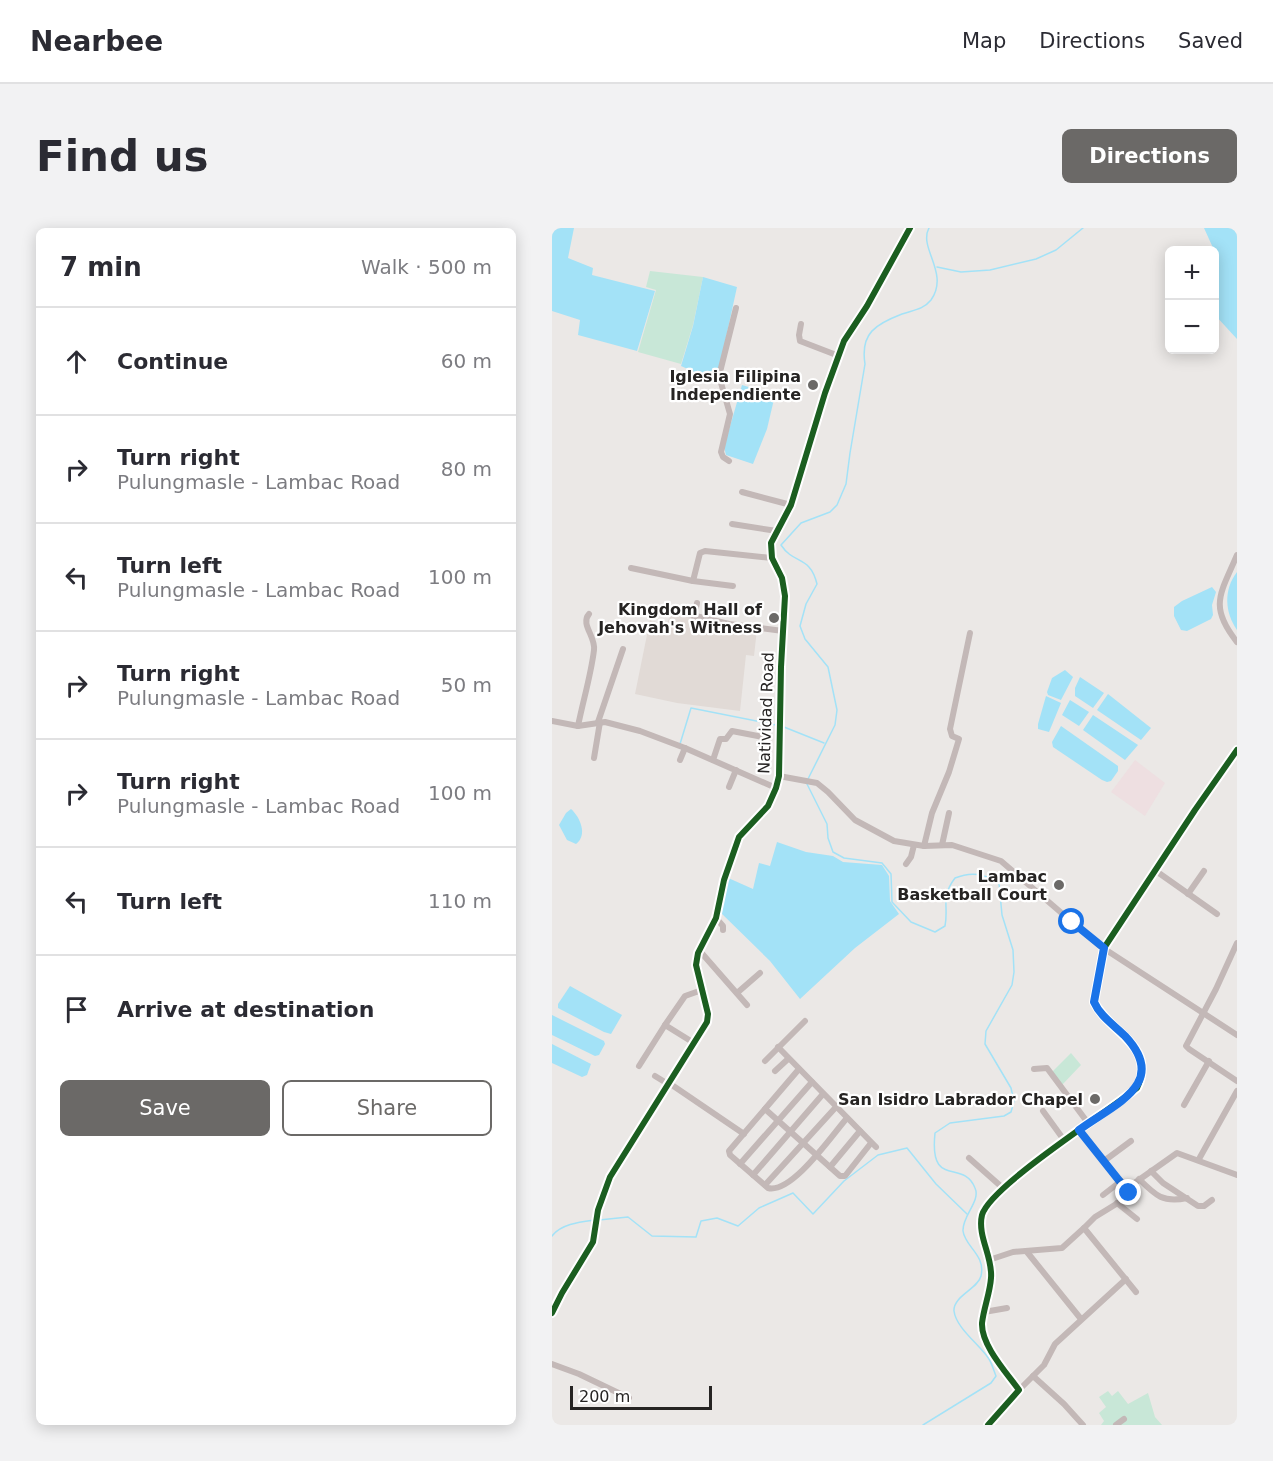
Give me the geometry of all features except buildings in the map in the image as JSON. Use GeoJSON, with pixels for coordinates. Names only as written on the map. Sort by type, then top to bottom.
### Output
{"type":"FeatureCollection","features":[{"type":"Feature","properties":{"kind":"street"},"geometry":{"type":"LineString","coordinates":[[693,580],[698,556],[702,551],[772,558],[771,543],[791,505],[838,356],[849,332],[867,306],[910,228]]}},
{"type":"Feature","properties":{"kind":"street"},"geometry":{"type":"LineString","coordinates":[[729,461],[723,457],[721,452],[730,414],[719,376],[736,308]]}},
{"type":"Feature","properties":{"kind":"street"},"geometry":{"type":"LineString","coordinates":[[801,324],[800,341],[838,356]]}},
{"type":"Feature","properties":{"kind":"street"},"geometry":{"type":"LineString","coordinates":[[742,492],[791,505]]}},
{"type":"Feature","properties":{"kind":"street"},"geometry":{"type":"LineString","coordinates":[[732,524],[777,531]]}},
{"type":"Feature","properties":{"kind":"street"},"geometry":{"type":"LineString","coordinates":[[1237,555],[1224,585],[1219,607],[1224,624],[1237,642]]}},
{"type":"Feature","properties":{"kind":"street","name":"Natividad Road"},"geometry":{"type":"LineString","coordinates":[[552,1313],[593,1242],[598,1215],[610,1177],[708,1018],[696,965],[699,950],[716,918],[724,880],[739,837],[764,811],[776,788],[779,776],[784,585],[772,558]]}},
{"type":"Feature","properties":{"kind":"street"},"geometry":{"type":"LineString","coordinates":[[631,568],[733,586]]}},
{"type":"Feature","properties":{"kind":"street"},"geometry":{"type":"LineString","coordinates":[[694,617],[697,603]]}},
{"type":"Feature","properties":{"kind":"street"},"geometry":{"type":"LineString","coordinates":[[675,611],[729,624],[783,631]]}},
{"type":"Feature","properties":{"kind":"street"},"geometry":{"type":"LineString","coordinates":[[578,726],[595,646],[593,636],[587,626],[586,617],[589,614]]}},
{"type":"Feature","properties":{"kind":"street"},"geometry":{"type":"LineString","coordinates":[[924,846],[932,813],[959,740],[952,736],[950,729],[970,633]]}},
{"type":"Feature","properties":{"kind":"street"},"geometry":{"type":"LineString","coordinates":[[594,759],[599,722],[623,649]]}},
{"type":"Feature","properties":{"kind":"street"},"geometry":{"type":"LineString","coordinates":[[552,721],[578,726],[599,722],[610,723],[640,731],[776,788]]}},
{"type":"Feature","properties":{"kind":"street"},"geometry":{"type":"LineString","coordinates":[[713,760],[720,739],[726,739],[732,731],[763,737]]}},
{"type":"Feature","properties":{"kind":"street"},"geometry":{"type":"LineString","coordinates":[[681,760],[685,748]]}},
{"type":"Feature","properties":{"kind":"street"},"geometry":{"type":"LineString","coordinates":[[1019,1390],[987,1346],[982,1326],[991,1279],[981,1226],[983,1212],[1004,1189],[1064,1140],[1137,1088],[1142,1075],[1142,1066],[1137,1050],[1104,1016],[1094,1002],[1104,948],[1237,750]]}},
{"type":"Feature","properties":{"kind":"street"},"geometry":{"type":"LineString","coordinates":[[729,787],[736,770]]}},
{"type":"Feature","properties":{"kind":"street"},"geometry":{"type":"LineString","coordinates":[[779,776],[812,782],[825,789],[859,823],[894,841],[924,846],[960,847],[1001,861],[1104,948],[1237,1035]]}},
{"type":"Feature","properties":{"kind":"street"},"geometry":{"type":"LineString","coordinates":[[942,845],[949,813]]}},
{"type":"Feature","properties":{"kind":"street"},"geometry":{"type":"LineString","coordinates":[[906,864],[911,857],[914,845]]}},
{"type":"Feature","properties":{"kind":"street"},"geometry":{"type":"LineString","coordinates":[[1156,871],[1217,914]]}},
{"type":"Feature","properties":{"kind":"street"},"geometry":{"type":"LineString","coordinates":[[1188,894],[1204,871]]}},
{"type":"Feature","properties":{"kind":"street"},"geometry":{"type":"LineString","coordinates":[[716,918],[723,926],[723,930]]}},
{"type":"Feature","properties":{"kind":"street"},"geometry":{"type":"LineString","coordinates":[[1237,942],[1216,989],[1186,1046],[1237,1081]]}},
{"type":"Feature","properties":{"kind":"street"},"geometry":{"type":"LineString","coordinates":[[699,950],[747,1005]]}},
{"type":"Feature","properties":{"kind":"street"},"geometry":{"type":"LineString","coordinates":[[737,993],[760,973]]}},
{"type":"Feature","properties":{"kind":"street"},"geometry":{"type":"LineString","coordinates":[[639,1066],[685,996],[702,990]]}},
{"type":"Feature","properties":{"kind":"street"},"geometry":{"type":"LineString","coordinates":[[765,1061],[805,1021]]}},
{"type":"Feature","properties":{"kind":"street"},"geometry":{"type":"LineString","coordinates":[[665,1025],[694,1043]]}},
{"type":"Feature","properties":{"kind":"street"},"geometry":{"type":"LineString","coordinates":[[765,1109],[843,1177],[874,1145],[778,1047]]}},
{"type":"Feature","properties":{"kind":"street"},"geometry":{"type":"LineString","coordinates":[[775,1071],[788,1059]]}},
{"type":"Feature","properties":{"kind":"street"},"geometry":{"type":"LineString","coordinates":[[1184,1105],[1209,1061]]}},
{"type":"Feature","properties":{"kind":"street"},"geometry":{"type":"LineString","coordinates":[[1034,1069],[1047,1068],[1088,1123]]}},
{"type":"Feature","properties":{"kind":"street"},"geometry":{"type":"LineString","coordinates":[[799,1069],[729,1152],[740,1164],[772,1189],[793,1180],[847,1118]]}},
{"type":"Feature","properties":{"kind":"street"},"geometry":{"type":"LineString","coordinates":[[655,1076],[744,1134]]}},
{"type":"Feature","properties":{"kind":"street"},"geometry":{"type":"LineString","coordinates":[[740,1164],[812,1082]]}},
{"type":"Feature","properties":{"kind":"street"},"geometry":{"type":"LineString","coordinates":[[1199,1159],[1237,1091]]}},
{"type":"Feature","properties":{"kind":"street"},"geometry":{"type":"LineString","coordinates":[[753,1175],[823,1094]]}},
{"type":"Feature","properties":{"kind":"street"},"geometry":{"type":"LineString","coordinates":[[765,1185],[836,1107]]}},
{"type":"Feature","properties":{"kind":"street"},"geometry":{"type":"LineString","coordinates":[[1043,1111],[1064,1140]]}},
{"type":"Feature","properties":{"kind":"street"},"geometry":{"type":"LineString","coordinates":[[989,1260],[1013,1252],[1062,1248],[1095,1217],[1129,1195],[1121,1181],[1079,1130]]}},
{"type":"Feature","properties":{"kind":"street"},"geometry":{"type":"LineString","coordinates":[[830,1167],[860,1131]]}},
{"type":"Feature","properties":{"kind":"street"},"geometry":{"type":"LineString","coordinates":[[1104,1161],[1131,1141]]}},
{"type":"Feature","properties":{"kind":"street"},"geometry":{"type":"LineString","coordinates":[[1126,1189],[1177,1153],[1199,1159],[1237,1175]]}},
{"type":"Feature","properties":{"kind":"street"},"geometry":{"type":"LineString","coordinates":[[969,1158],[1004,1189]]}},
{"type":"Feature","properties":{"kind":"street"},"geometry":{"type":"LineString","coordinates":[[1150,1171],[1162,1183],[1202,1206],[1212,1200]]}},
{"type":"Feature","properties":{"kind":"street"},"geometry":{"type":"LineString","coordinates":[[1139,1179],[1165,1200],[1187,1198]]}},
{"type":"Feature","properties":{"kind":"street"},"geometry":{"type":"LineString","coordinates":[[1103,1196],[1121,1181]]}},
{"type":"Feature","properties":{"kind":"street"},"geometry":{"type":"LineString","coordinates":[[1118,1203],[1137,1219]]}},
{"type":"Feature","properties":{"kind":"street"},"geometry":{"type":"LineString","coordinates":[[1084,1228],[1136,1292]]}},
{"type":"Feature","properties":{"kind":"street"},"geometry":{"type":"LineString","coordinates":[[1027,1251],[1081,1319]]}},
{"type":"Feature","properties":{"kind":"street"},"geometry":{"type":"LineString","coordinates":[[988,1425],[1048,1359],[1055,1344],[1126,1279]]}},
{"type":"Feature","properties":{"kind":"street"},"geometry":{"type":"LineString","coordinates":[[984,1312],[1007,1308]]}},
{"type":"Feature","properties":{"kind":"street"},"geometry":{"type":"LineString","coordinates":[[552,1364],[629,1398]]}},
{"type":"Feature","properties":{"kind":"street"},"geometry":{"type":"LineString","coordinates":[[1033,1377],[1083,1425]]}},
{"type":"Feature","properties":{"kind":"street"},"geometry":{"type":"LineString","coordinates":[[1116,1425],[1124,1419]]}},
{"type":"Feature","properties":{"kind":"shaded area"},"geometry":{"type":"Polygon","coordinates":[[[673,611],[696,617],[688,628],[696,620],[757,629],[754,656],[746,655],[740,711],[677,703],[635,694],[650,620],[666,625],[673,611]]]}},
{"type":"Feature","properties":{"kind":"shaded area"},"geometry":{"type":"Polygon","coordinates":[[[1135,760],[1165,783],[1145,816],[1111,792],[1135,760]]]}},
{"type":"Feature","properties":{"kind":"green space"},"geometry":{"type":"Polygon","coordinates":[[[650,271],[703,277],[693,325],[681,364],[638,352],[656,290],[646,287],[650,271]]]}},
{"type":"Feature","properties":{"kind":"green space"},"geometry":{"type":"Polygon","coordinates":[[[1071,1053],[1081,1065],[1062,1085],[1052,1072],[1071,1053]]]}},
{"type":"Feature","properties":{"kind":"green space"},"geometry":{"type":"Polygon","coordinates":[[[1108,1391],[1112,1396],[1118,1391],[1128,1404],[1148,1393],[1155,1417],[1162,1425],[1101,1425],[1104,1421],[1099,1413],[1106,1407],[1099,1397],[1108,1391]]]}},
{"type":"Feature","properties":{"kind":"water"},"geometry":{"type":"Polygon","coordinates":[[[552,228],[574,228],[568,258],[593,268],[592,275],[655,291],[637,351],[578,335],[580,320],[552,311],[552,228]]]}},
{"type":"Feature","properties":{"kind":"water"},"geometry":{"type":"Polygon","coordinates":[[[1204,228],[1237,228],[1237,339],[1219,319],[1219,246],[1212,246],[1204,228]]]}},
{"type":"Feature","properties":{"kind":"water"},"geometry":{"type":"Polygon","coordinates":[[[703,277],[737,287],[717,379],[681,366],[693,326],[703,277]]]}},
{"type":"Feature","properties":{"kind":"water"},"geometry":{"type":"Polygon","coordinates":[[[742,385],[775,395],[767,429],[753,464],[726,455],[724,447],[742,385]]]}},
{"type":"Feature","properties":{"kind":"water"},"geometry":{"type":"Polygon","coordinates":[[[1237,572],[1237,630],[1230,616],[1227,601],[1229,586],[1237,572]]]}},
{"type":"Feature","properties":{"kind":"water"},"geometry":{"type":"Polygon","coordinates":[[[1212,587],[1216,592],[1211,619],[1187,631],[1181,630],[1174,616],[1174,607],[1212,587]]]}},
{"type":"Feature","properties":{"kind":"water"},"geometry":{"type":"Polygon","coordinates":[[[1065,670],[1073,677],[1061,700],[1048,695],[1047,692],[1052,678],[1065,670]]]}},
{"type":"Feature","properties":{"kind":"water"},"geometry":{"type":"Polygon","coordinates":[[[1080,677],[1104,693],[1093,708],[1075,696],[1075,688],[1080,677]]]}},
{"type":"Feature","properties":{"kind":"water"},"geometry":{"type":"Polygon","coordinates":[[[1108,694],[1151,728],[1141,740],[1097,710],[1108,694]]]}},
{"type":"Feature","properties":{"kind":"water"},"geometry":{"type":"Polygon","coordinates":[[[1046,696],[1061,703],[1049,732],[1038,729],[1046,696]]]}},
{"type":"Feature","properties":{"kind":"water"},"geometry":{"type":"Polygon","coordinates":[[[1070,700],[1089,712],[1079,726],[1062,715],[1070,700]]]}},
{"type":"Feature","properties":{"kind":"water"},"geometry":{"type":"Polygon","coordinates":[[[1093,715],[1138,745],[1125,760],[1083,730],[1093,715]]]}},
{"type":"Feature","properties":{"kind":"water"},"geometry":{"type":"Polygon","coordinates":[[[1061,726],[1118,766],[1118,771],[1111,781],[1102,780],[1053,747],[1052,742],[1061,726]]]}},
{"type":"Feature","properties":{"kind":"water"},"geometry":{"type":"Polygon","coordinates":[[[571,809],[582,831],[582,836],[576,844],[567,840],[559,825],[571,809]]]}},
{"type":"Feature","properties":{"kind":"water"},"geometry":{"type":"Polygon","coordinates":[[[777,842],[806,852],[833,856],[843,862],[882,865],[889,876],[890,901],[899,914],[855,948],[800,999],[770,961],[720,912],[726,877],[753,889],[759,863],[770,866],[777,842]]]}},
{"type":"Feature","properties":{"kind":"water"},"geometry":{"type":"Polygon","coordinates":[[[570,986],[622,1015],[611,1034],[558,1008],[558,1004],[570,986]]]}},
{"type":"Feature","properties":{"kind":"water"},"geometry":{"type":"Polygon","coordinates":[[[552,1015],[604,1041],[605,1044],[599,1055],[595,1056],[552,1035],[552,1015]]]}},
{"type":"Feature","properties":{"kind":"water"},"geometry":{"type":"Polygon","coordinates":[[[552,1044],[591,1064],[587,1075],[582,1077],[552,1063],[552,1044]]]}},
{"type":"Feature","properties":{"kind":"waterway"},"geometry":{"type":"LineString","coordinates":[[808,779],[835,725],[837,710],[828,667],[805,639],[800,626],[806,604],[817,584],[814,575],[806,564],[791,555],[781,545],[801,523],[830,512],[837,505],[846,484],[868,337],[872,331],[885,322],[925,306],[936,290],[936,271],[927,244],[929,228]]}},
{"type":"Feature","properties":{"kind":"waterway"},"geometry":{"type":"LineString","coordinates":[[937,267],[961,272],[990,270],[1036,259],[1056,250],[1083,228]]}},
{"type":"Feature","properties":{"kind":"waterway"},"geometry":{"type":"LineString","coordinates":[[680,744],[691,708],[776,725]]}},
{"type":"Feature","properties":{"kind":"waterway"},"geometry":{"type":"LineString","coordinates":[[784,727],[824,743]]}},
{"type":"Feature","properties":{"kind":"waterway"},"geometry":{"type":"LineString","coordinates":[[807,784],[827,824],[828,838],[833,852],[844,858],[882,863],[891,874],[892,902],[911,922],[935,932],[945,926],[946,896],[955,878],[978,874],[999,883],[1002,915],[1013,950],[1012,985],[986,1031],[985,1044],[1011,1088],[1014,1101],[1011,1112],[1004,1116],[950,1123],[935,1133],[937,1161],[942,1168],[970,1179],[975,1188],[976,1198],[963,1225],[963,1231],[967,1242],[981,1262],[981,1276],[979,1281],[957,1301],[954,1311],[959,1324],[989,1359],[996,1376],[991,1383],[923,1425]]}},
{"type":"Feature","properties":{"kind":"waterway"},"geometry":{"type":"LineString","coordinates":[[599,1220],[628,1217],[652,1236],[696,1237],[701,1221],[717,1218],[738,1226],[759,1208],[793,1193],[813,1214],[844,1181],[878,1155],[907,1148],[936,1184],[967,1214]]}},
{"type":"Feature","properties":{"kind":"waterway"},"geometry":{"type":"LineString","coordinates":[[552,1236],[566,1226],[595,1220]]}},
{"type":"Feature","properties":{"kind":"cycle path"},"geometry":{"type":"LineString","coordinates":[[552,1313],[593,1242],[598,1210],[610,1177],[707,1022],[708,1014],[696,965],[698,953],[716,918],[724,880],[739,837],[768,806],[779,776],[785,596],[782,578],[772,558],[771,543],[791,505],[825,393],[844,341],[867,306],[910,228]]}},
{"type":"Feature","properties":{"kind":"cycle path"},"geometry":{"type":"LineString","coordinates":[[988,1425],[1019,1390],[995,1358],[983,1331],[982,1323],[991,1270],[982,1231],[982,1215],[990,1202],[1027,1168],[1137,1088],[1142,1073],[1141,1061],[1136,1050],[1101,1013],[1094,1002],[1104,948],[1237,750]]}},
{"type":"Feature","properties":{"kind":"place","name":"Iglesia Filipina Independiente"},"geometry":{"type":"Point","coordinates":[813,385]}},
{"type":"Feature","properties":{"kind":"place","name":"Kingdom Hall of Jehovah's Witness"},"geometry":{"type":"Point","coordinates":[774,618]}},
{"type":"Feature","properties":{"kind":"place","name":"Lambac Basketball Court"},"geometry":{"type":"Point","coordinates":[1059,885]}},
{"type":"Feature","properties":{"kind":"place","name":"San Isidro Labrador Chapel"},"geometry":{"type":"Point","coordinates":[1095,1099]}},
{"type":"Feature","properties":{"kind":"route"},"geometry":{"type":"LineString","coordinates":[[1072,922],[1104,948],[1094,998],[1095,1005],[1124,1035],[1140,1056],[1142,1075],[1137,1088],[1079,1130],[1129,1193]]}}]}
